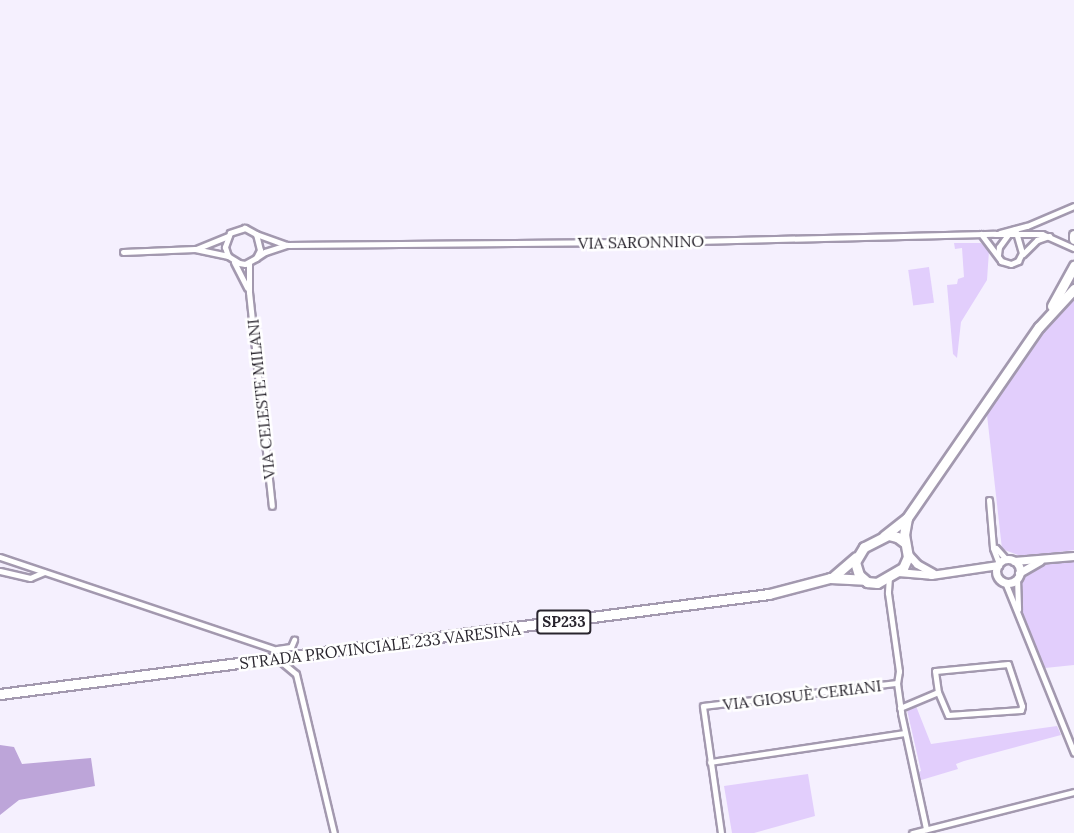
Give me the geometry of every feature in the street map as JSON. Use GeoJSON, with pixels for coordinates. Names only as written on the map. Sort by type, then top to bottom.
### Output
{"type":"FeatureCollection","features":[{"type":"Feature","properties":{"kind":"main road","name":"SP233"},"geometry":{"type":"LineString","coordinates":[[830,578],[856,557],[864,547],[885,536],[907,518],[1045,320],[1074,266]]}},
{"type":"Feature","properties":{"kind":"main road","name":"SP233"},"geometry":{"type":"LineString","coordinates":[[1045,320],[1074,289]]}},
{"type":"Feature","properties":{"kind":"main road","name":"SP233"},"geometry":{"type":"LineString","coordinates":[[907,518],[904,543],[908,554]]}},
{"type":"Feature","properties":{"kind":"main road"},"geometry":{"type":"LineString","coordinates":[[885,536],[897,537],[904,543]]}},
{"type":"Feature","properties":{"kind":"main road"},"geometry":{"type":"LineString","coordinates":[[894,575],[907,563],[908,554]]}},
{"type":"Feature","properties":{"kind":"main road"},"geometry":{"type":"LineString","coordinates":[[856,557],[856,569],[864,580]]}},
{"type":"Feature","properties":{"kind":"main road","name":"SP233"},"geometry":{"type":"LineString","coordinates":[[830,578],[877,583],[894,575]]}},
{"type":"Feature","properties":{"kind":"main road","name":"STRADA PROVINCIALE 233 VARESINA"},"geometry":{"type":"LineString","coordinates":[[0,694],[769,594],[830,578]]}},
{"type":"Feature","properties":{"kind":"street","name":"VIA SARONNINO"},"geometry":{"type":"LineString","coordinates":[[1013,232],[1074,206]]}},
{"type":"Feature","properties":{"kind":"street","name":"VIA SARONNINO"},"geometry":{"type":"LineString","coordinates":[[195,249],[228,236],[238,228],[287,246]]}},
{"type":"Feature","properties":{"kind":"street","name":"VIA SARONNINO"},"geometry":{"type":"LineString","coordinates":[[123,252],[195,249],[249,263],[265,252],[287,246],[656,242],[1013,232],[1049,236],[1074,248]]}},
{"type":"Feature","properties":{"kind":"street"},"geometry":{"type":"LineString","coordinates":[[998,255],[999,247],[1013,232],[1022,256]]}},
{"type":"Feature","properties":{"kind":"street"},"geometry":{"type":"LineString","coordinates":[[256,234],[261,243],[256,258]]}},
{"type":"Feature","properties":{"kind":"street"},"geometry":{"type":"LineString","coordinates":[[981,234],[1001,261],[1008,264],[1016,263],[1037,240],[1049,236]]}},
{"type":"Feature","properties":{"kind":"street"},"geometry":{"type":"LineString","coordinates":[[228,236],[225,247],[249,292]]}},
{"type":"Feature","properties":{"kind":"street","name":"VIA CELESTE MILANI"},"geometry":{"type":"LineString","coordinates":[[249,263],[249,292],[272,506]]}},
{"type":"Feature","properties":{"kind":"street"},"geometry":{"type":"LineString","coordinates":[[989,500],[994,552],[998,564],[997,575]]}},
{"type":"Feature","properties":{"kind":"street"},"geometry":{"type":"LineString","coordinates":[[994,542],[997,551],[1010,560],[1018,575],[1018,614]]}},
{"type":"Feature","properties":{"kind":"street"},"geometry":{"type":"LineString","coordinates":[[908,554],[917,564],[936,574]]}},
{"type":"Feature","properties":{"kind":"street"},"geometry":{"type":"LineString","coordinates":[[897,683],[899,671],[888,593],[894,575],[936,574],[980,569],[1010,560],[1043,560],[1074,556]]}},
{"type":"Feature","properties":{"kind":"street"},"geometry":{"type":"LineString","coordinates":[[0,557],[295,657]]}},
{"type":"Feature","properties":{"kind":"street"},"geometry":{"type":"LineString","coordinates":[[1005,582],[1043,560]]}},
{"type":"Feature","properties":{"kind":"street"},"geometry":{"type":"LineString","coordinates":[[980,569],[997,575],[1005,582],[1074,753]]}},
{"type":"Feature","properties":{"kind":"street"},"geometry":{"type":"LineString","coordinates":[[0,571],[30,578],[44,572]]}},
{"type":"Feature","properties":{"kind":"street"},"geometry":{"type":"LineString","coordinates":[[273,648],[291,647],[294,640]]}},
{"type":"Feature","properties":{"kind":"street"},"geometry":{"type":"LineString","coordinates":[[276,659],[296,674],[334,833]]}},
{"type":"Feature","properties":{"kind":"street"},"geometry":{"type":"LineString","coordinates":[[1008,664],[1022,706],[1021,710],[948,715],[938,692],[934,671],[1008,664]]}},
{"type":"Feature","properties":{"kind":"street","name":"VIA GIOSUÈ CERIANI"},"geometry":{"type":"LineString","coordinates":[[710,762],[703,706],[897,683],[904,733],[926,829]]}},
{"type":"Feature","properties":{"kind":"street"},"geometry":{"type":"LineString","coordinates":[[900,708],[938,692]]}},
{"type":"Feature","properties":{"kind":"street"},"geometry":{"type":"LineString","coordinates":[[721,833],[710,762],[904,733]]}},
{"type":"Feature","properties":{"kind":"street"},"geometry":{"type":"LineString","coordinates":[[912,833],[1074,792]]}},
{"type":"Feature","properties":{"kind":"shaded area"},"geometry":{"type":"Polygon","coordinates":[[[954,243],[981,243],[989,251],[987,280],[961,322],[957,358],[953,354],[947,285],[957,284],[958,279],[964,277],[962,248],[955,249],[954,243]]]}},
{"type":"Feature","properties":{"kind":"shaded area"},"geometry":{"type":"Polygon","coordinates":[[[929,267],[934,303],[913,306],[908,270],[929,267]]]}},
{"type":"Feature","properties":{"kind":"shaded area"},"geometry":{"type":"Polygon","coordinates":[[[1074,299],[1074,550],[1023,557],[1002,549],[987,415],[1054,318],[1074,299]]]}},
{"type":"Feature","properties":{"kind":"shaded area"},"geometry":{"type":"Polygon","coordinates":[[[1074,560],[1074,665],[1045,668],[1021,609],[1020,585],[1026,570],[1036,565],[1074,560]]]}},
{"type":"Feature","properties":{"kind":"shaded area"},"geometry":{"type":"Polygon","coordinates":[[[916,706],[931,744],[1057,726],[1061,735],[964,761],[956,764],[958,769],[918,781],[916,773],[921,771],[907,710],[916,706]]]}},
{"type":"Feature","properties":{"kind":"shaded area"},"geometry":{"type":"Polygon","coordinates":[[[0,745],[14,747],[22,764],[91,758],[95,786],[19,800],[0,815],[0,745]]]}},
{"type":"Feature","properties":{"kind":"shaded area"},"geometry":{"type":"Polygon","coordinates":[[[808,774],[815,816],[754,833],[732,833],[724,786],[808,774]]]}}]}
